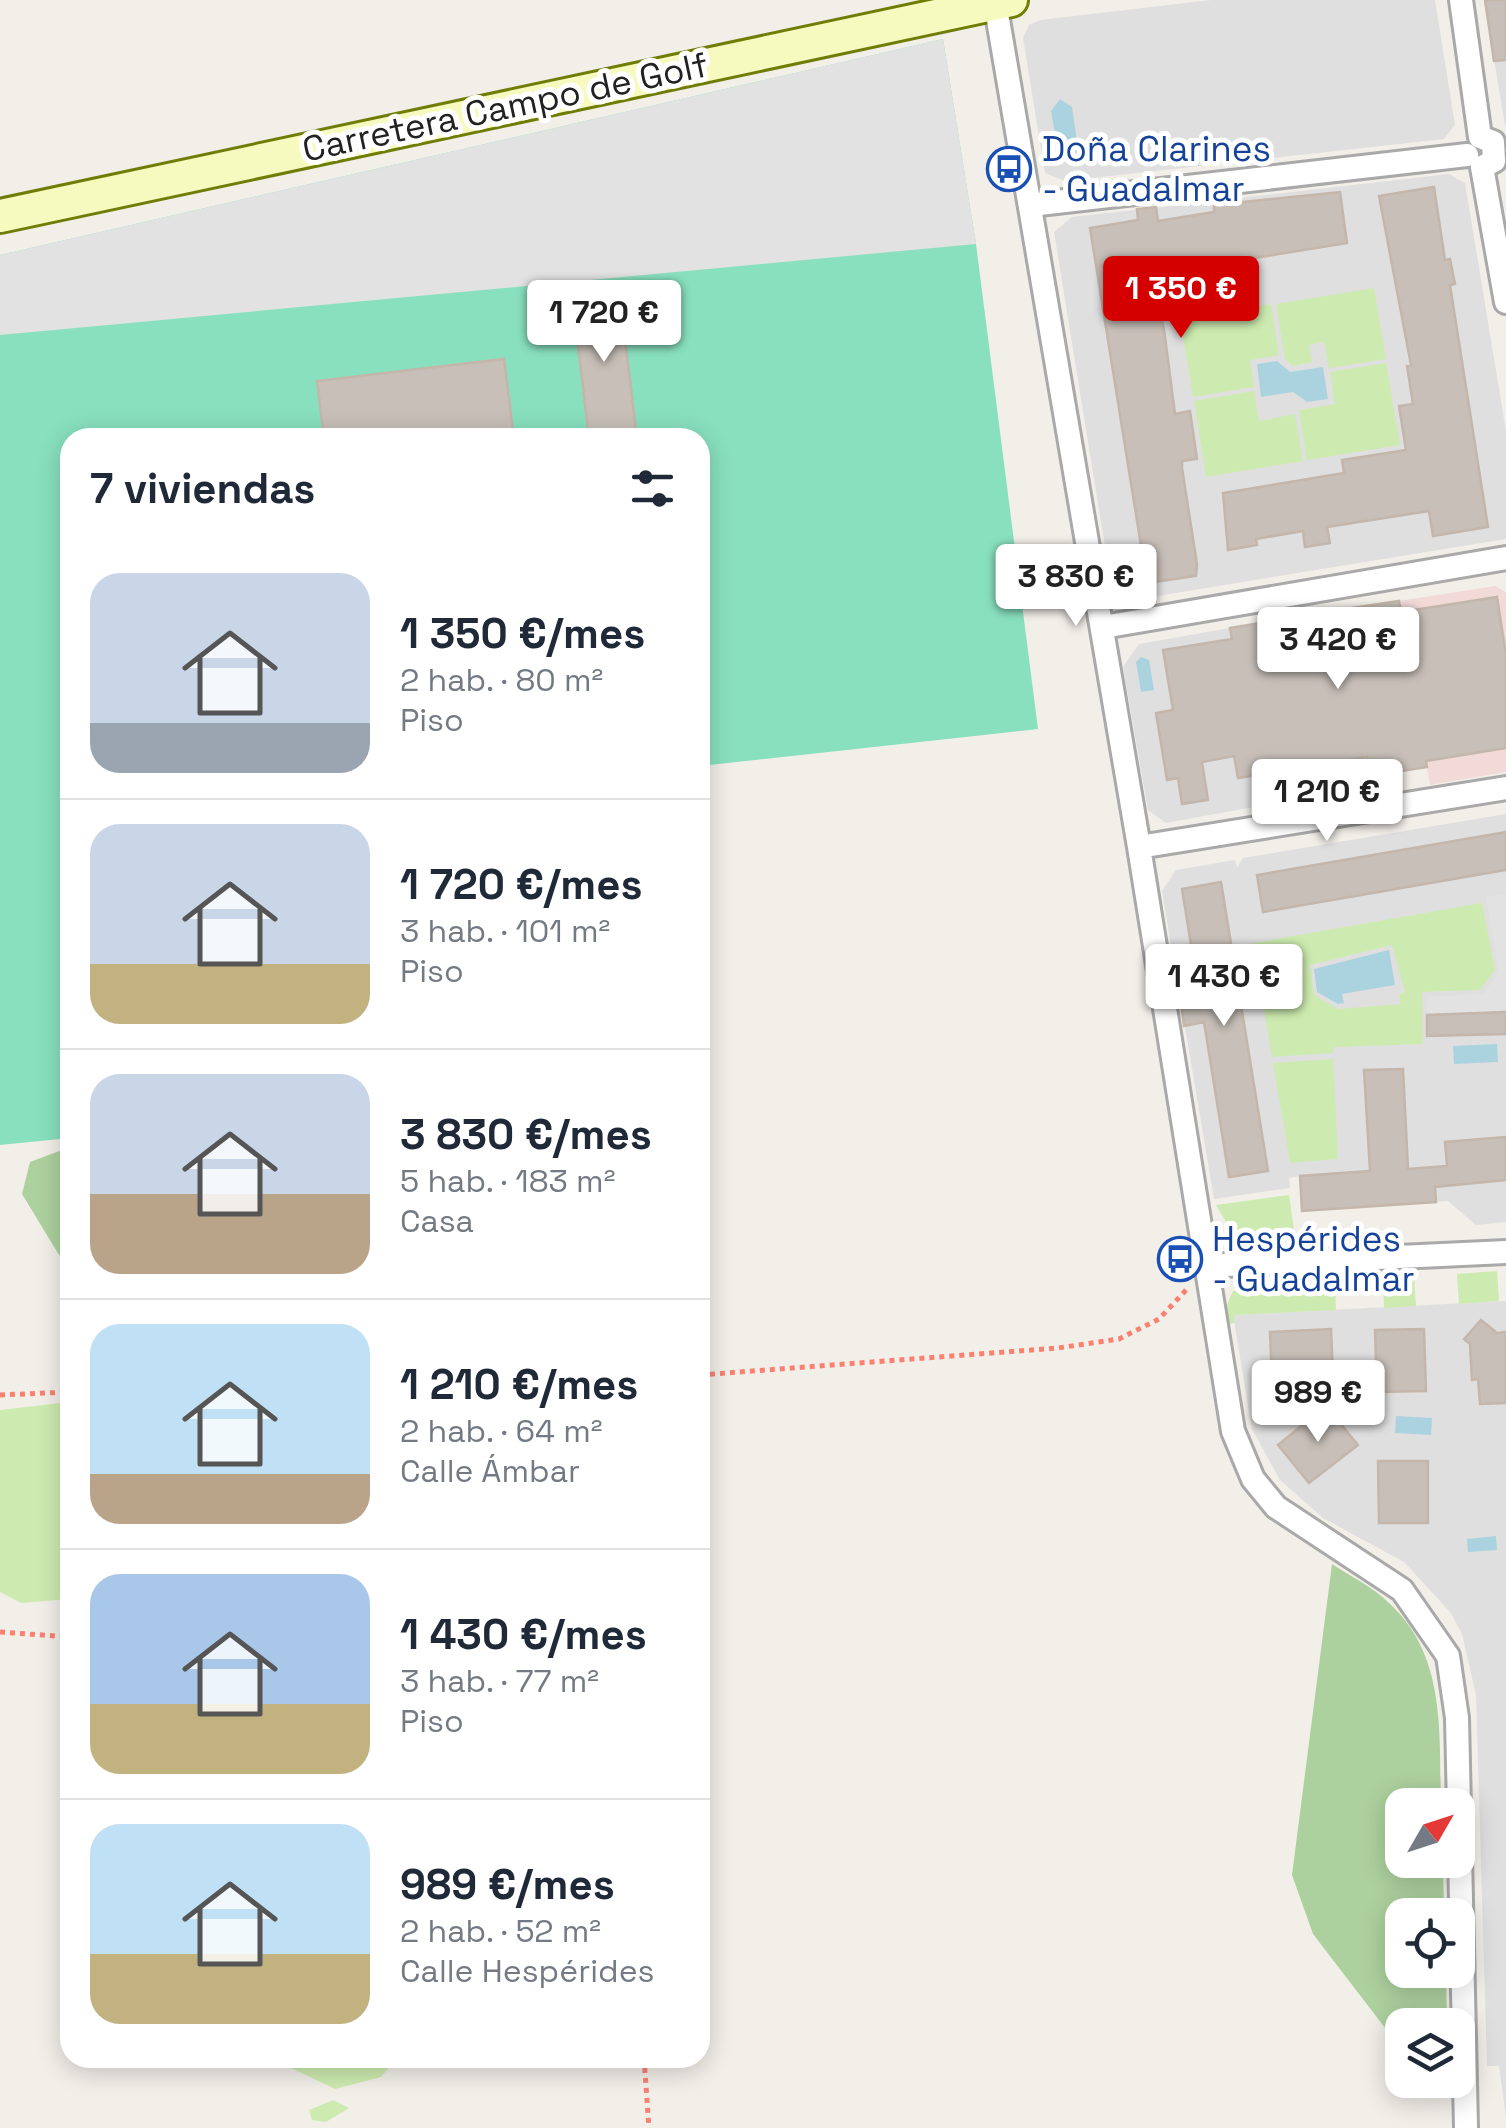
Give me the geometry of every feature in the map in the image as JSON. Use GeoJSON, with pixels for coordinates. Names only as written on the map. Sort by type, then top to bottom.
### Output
{"type":"FeatureCollection","features":[{"type":"Feature","properties":{"kind":"street"},"geometry":{"type":"LineString","coordinates":[[1461,0],[1487,152],[1506,302]]}},
{"type":"Feature","properties":{"kind":"street"},"geometry":{"type":"LineString","coordinates":[[1003,1],[1030,205],[1233,1432],[1253,1479],[1298,1524],[1402,1590],[1448,1656],[1457,1718],[1466,2128]]}},
{"type":"Feature","properties":{"kind":"street","name":"Carretera Campo de Golf"},"geometry":{"type":"LineString","coordinates":[[0,216],[1003,1]]}},
{"type":"Feature","properties":{"kind":"street"},"geometry":{"type":"LineString","coordinates":[[1030,205],[1487,152]]}},
{"type":"Feature","properties":{"kind":"street"},"geometry":{"type":"LineString","coordinates":[[1102,627],[1506,558]]}},
{"type":"Feature","properties":{"kind":"street"},"geometry":{"type":"LineString","coordinates":[[1139,847],[1506,788]]}},
{"type":"Feature","properties":{"kind":"street"},"geometry":{"type":"LineString","coordinates":[[1203,1257],[1506,1252]]}},
{"type":"Feature","properties":{"kind":"path"},"geometry":{"type":"LineString","coordinates":[[710,1374],[1118,1340],[1159,1319],[1190,1286],[1190,1274],[1203,1257]]}},
{"type":"Feature","properties":{"kind":"path"},"geometry":{"type":"LineString","coordinates":[[0,1395],[60,1392]]}},
{"type":"Feature","properties":{"kind":"path"},"geometry":{"type":"LineString","coordinates":[[0,1632],[60,1636]]}},
{"type":"Feature","properties":{"kind":"path"},"geometry":{"type":"LineString","coordinates":[[645,2068],[649,2128]]}},
{"type":"Feature","properties":{"kind":"shaded area"},"geometry":{"type":"Polygon","coordinates":[[[1211,0],[1435,0],[1455,125],[1444,139],[1065,181],[1045,173],[1023,38],[1029,25],[1040,20],[1211,0]]]}},
{"type":"Feature","properties":{"kind":"shaded area"},"geometry":{"type":"Polygon","coordinates":[[[1484,0],[1506,0],[1506,125],[1505,125],[1484,0]]]}},
{"type":"Feature","properties":{"kind":"shaded area"},"geometry":{"type":"Polygon","coordinates":[[[943,39],[976,244],[0,335],[0,255],[943,39]]]}},
{"type":"Feature","properties":{"kind":"shaded area"},"geometry":{"type":"Polygon","coordinates":[[[1449,174],[1465,183],[1506,431],[1506,539],[1133,600],[1112,590],[1054,232],[1072,217],[1449,174]]]}},
{"type":"Feature","properties":{"kind":"shaded area"},"geometry":{"type":"Polygon","coordinates":[[[1495,586],[1506,592],[1506,772],[1430,785],[1399,601],[1495,586]]]}},
{"type":"Feature","properties":{"kind":"shaded area"},"geometry":{"type":"Polygon","coordinates":[[[1230,628],[1259,806],[1166,823],[1148,810],[1123,667],[1139,644],[1230,628]]]}},
{"type":"Feature","properties":{"kind":"shaded area"},"geometry":{"type":"Polygon","coordinates":[[[1506,814],[1506,1222],[1476,1225],[1448,1201],[1302,1211],[1299,1176],[1289,1178],[1290,1188],[1214,1199],[1162,891],[1176,870],[1235,860],[1237,868],[1243,858],[1506,814]]]}},
{"type":"Feature","properties":{"kind":"shaded area"},"geometry":{"type":"Polygon","coordinates":[[[1506,893],[1506,1034],[1427,1036],[1427,997],[1483,994],[1499,972],[1486,897],[1506,893]]]}},
{"type":"Feature","properties":{"kind":"shaded area"},"geometry":{"type":"Polygon","coordinates":[[[1506,1301],[1506,2118],[1499,2066],[1487,2066],[1476,1695],[1462,1634],[1451,1613],[1404,1562],[1323,1518],[1280,1480],[1252,1429],[1233,1315],[1506,1301]]]}},
{"type":"Feature","properties":{"kind":"green space"},"geometry":{"type":"Polygon","coordinates":[[[943,39],[976,244],[1038,729],[710,765],[710,428],[60,428],[60,1139],[0,1145],[0,255],[943,39]]]}},
{"type":"Feature","properties":{"kind":"green space"},"geometry":{"type":"Polygon","coordinates":[[[1374,288],[1386,359],[1329,368],[1324,342],[1309,345],[1312,362],[1293,366],[1285,359],[1276,304],[1374,288]]]}},
{"type":"Feature","properties":{"kind":"green space"},"geometry":{"type":"Polygon","coordinates":[[[1271,304],[1279,355],[1250,360],[1254,387],[1193,397],[1180,319],[1271,304]]]}},
{"type":"Feature","properties":{"kind":"green space"},"geometry":{"type":"Polygon","coordinates":[[[1386,363],[1400,445],[1307,460],[1299,410],[1335,404],[1330,372],[1386,363]]]}},
{"type":"Feature","properties":{"kind":"green space"},"geometry":{"type":"Polygon","coordinates":[[[1254,391],[1259,421],[1295,414],[1303,461],[1206,477],[1194,401],[1254,391]]]}},
{"type":"Feature","properties":{"kind":"green space"},"geometry":{"type":"Polygon","coordinates":[[[1482,903],[1495,970],[1480,990],[1422,992],[1423,1044],[1334,1047],[1333,1053],[1272,1057],[1253,943],[1482,903]],[[1392,945],[1310,965],[1314,995],[1338,1009],[1401,1004],[1399,994],[1405,992],[1392,945]]]}},
{"type":"Feature","properties":{"kind":"green space"},"geometry":{"type":"Polygon","coordinates":[[[1333,1059],[1338,1159],[1290,1163],[1273,1063],[1333,1059]]]}},
{"type":"Feature","properties":{"kind":"green space"},"geometry":{"type":"Polygon","coordinates":[[[60,1151],[60,1255],[22,1194],[30,1162],[60,1151]]]}},
{"type":"Feature","properties":{"kind":"green space"},"geometry":{"type":"Polygon","coordinates":[[[1289,1195],[1294,1230],[1233,1234],[1216,1205],[1289,1195]]]}},
{"type":"Feature","properties":{"kind":"green space"},"geometry":{"type":"Polygon","coordinates":[[[1497,1271],[1499,1301],[1459,1304],[1457,1274],[1497,1271]]]}},
{"type":"Feature","properties":{"kind":"green space"},"geometry":{"type":"Polygon","coordinates":[[[1414,1277],[1416,1306],[1384,1308],[1383,1279],[1414,1277]]]}},
{"type":"Feature","properties":{"kind":"green space"},"geometry":{"type":"Polygon","coordinates":[[[1335,1282],[1336,1310],[1234,1315],[1234,1323],[1229,1324],[1226,1307],[1233,1291],[1335,1282]]]}},
{"type":"Feature","properties":{"kind":"green space"},"geometry":{"type":"Polygon","coordinates":[[[60,1403],[60,1600],[21,1603],[0,1592],[0,1410],[60,1403]]]}},
{"type":"Feature","properties":{"kind":"green space"},"geometry":{"type":"Polygon","coordinates":[[[1332,1564],[1383,1597],[1408,1624],[1430,1671],[1439,1724],[1441,1788],[1385,1788],[1385,1878],[1443,1878],[1444,1898],[1385,1898],[1385,1988],[1446,1988],[1447,2008],[1385,2008],[1385,2028],[1313,1934],[1292,1875],[1332,1564]]]}},
{"type":"Feature","properties":{"kind":"green space"},"geometry":{"type":"Polygon","coordinates":[[[291,2068],[389,2068],[381,2077],[335,2089],[291,2068]]]}},
{"type":"Feature","properties":{"kind":"green space"},"geometry":{"type":"Polygon","coordinates":[[[333,2100],[349,2108],[326,2122],[312,2120],[309,2110],[333,2100]]]}},
{"type":"Feature","properties":{"kind":"water"},"geometry":{"type":"Polygon","coordinates":[[[1060,99],[1072,107],[1078,148],[1071,161],[1058,151],[1051,111],[1060,99]]]}},
{"type":"Feature","properties":{"kind":"water"},"geometry":{"type":"Polygon","coordinates":[[[1277,361],[1290,372],[1323,367],[1328,399],[1307,402],[1293,392],[1261,397],[1257,364],[1277,361]]]}},
{"type":"Feature","properties":{"kind":"water"},"geometry":{"type":"Polygon","coordinates":[[[1141,657],[1149,660],[1154,690],[1141,692],[1136,662],[1141,657]]]}},
{"type":"Feature","properties":{"kind":"water"},"geometry":{"type":"Polygon","coordinates":[[[1389,950],[1395,985],[1342,994],[1344,1003],[1338,1004],[1317,992],[1314,969],[1389,950]]]}},
{"type":"Feature","properties":{"kind":"water"},"geometry":{"type":"Polygon","coordinates":[[[1497,1044],[1498,1062],[1454,1064],[1453,1046],[1497,1044]]]}},
{"type":"Feature","properties":{"kind":"water"},"geometry":{"type":"Polygon","coordinates":[[[1396,1416],[1432,1418],[1431,1435],[1395,1433],[1396,1416]]]}},
{"type":"Feature","properties":{"kind":"water"},"geometry":{"type":"Polygon","coordinates":[[[1496,1536],[1497,1550],[1468,1552],[1467,1539],[1496,1536]]]}},
{"type":"Feature","properties":{"kind":"building"},"geometry":{"type":"Polygon","coordinates":[[[1485,0],[1506,0],[1506,60],[1494,61],[1485,0]]]}},
{"type":"Feature","properties":{"kind":"building"},"geometry":{"type":"Polygon","coordinates":[[[1434,187],[1445,260],[1450,259],[1455,284],[1450,285],[1488,527],[1433,536],[1429,511],[1327,527],[1330,543],[1305,547],[1303,531],[1256,539],[1257,545],[1228,550],[1223,493],[1344,473],[1342,460],[1406,450],[1399,406],[1413,404],[1407,366],[1411,365],[1379,196],[1434,187]]]}},
{"type":"Feature","properties":{"kind":"building"},"geometry":{"type":"Polygon","coordinates":[[[1340,192],[1347,243],[1156,274],[1152,278],[1164,329],[1175,414],[1190,411],[1197,459],[1182,461],[1182,468],[1197,564],[1196,576],[1147,583],[1090,228],[1138,220],[1137,209],[1156,207],[1158,221],[1214,212],[1214,205],[1340,192]]]}},
{"type":"Feature","properties":{"kind":"building"},"geometry":{"type":"Polygon","coordinates":[[[619,289],[636,428],[588,428],[572,295],[619,289]]]}},
{"type":"Feature","properties":{"kind":"building"},"geometry":{"type":"Polygon","coordinates":[[[504,359],[513,428],[323,428],[317,381],[504,359]]]}},
{"type":"Feature","properties":{"kind":"building"},"geometry":{"type":"Polygon","coordinates":[[[1497,597],[1506,655],[1506,748],[1426,761],[1427,767],[1370,776],[1367,757],[1238,778],[1234,756],[1202,762],[1208,800],[1182,804],[1178,778],[1167,780],[1156,713],[1173,710],[1163,650],[1232,639],[1230,628],[1339,610],[1399,601],[1401,612],[1497,597]]]}},
{"type":"Feature","properties":{"kind":"building"},"geometry":{"type":"Polygon","coordinates":[[[1506,832],[1506,870],[1263,912],[1257,875],[1506,832]]]}},
{"type":"Feature","properties":{"kind":"building"},"geometry":{"type":"Polygon","coordinates":[[[1221,882],[1268,1171],[1229,1177],[1204,1022],[1184,1026],[1181,1003],[1200,1000],[1182,889],[1221,882]]]}},
{"type":"Feature","properties":{"kind":"building"},"geometry":{"type":"Polygon","coordinates":[[[1506,1012],[1506,1034],[1427,1036],[1427,1015],[1506,1012]]]}},
{"type":"Feature","properties":{"kind":"building"},"geometry":{"type":"Polygon","coordinates":[[[1403,1069],[1408,1169],[1447,1166],[1445,1142],[1506,1137],[1506,1180],[1435,1187],[1436,1202],[1302,1211],[1300,1176],[1370,1171],[1364,1070],[1403,1069]]]}},
{"type":"Feature","properties":{"kind":"building"},"geometry":{"type":"Polygon","coordinates":[[[1481,1320],[1497,1333],[1506,1332],[1506,1403],[1480,1404],[1478,1379],[1472,1380],[1470,1344],[1464,1339],[1481,1320]]]}},
{"type":"Feature","properties":{"kind":"building"},"geometry":{"type":"Polygon","coordinates":[[[1331,1329],[1333,1377],[1272,1380],[1270,1332],[1331,1329]]]}},
{"type":"Feature","properties":{"kind":"building"},"geometry":{"type":"Polygon","coordinates":[[[1424,1329],[1426,1391],[1377,1392],[1375,1330],[1424,1329]]]}},
{"type":"Feature","properties":{"kind":"building"},"geometry":{"type":"Polygon","coordinates":[[[1326,1406],[1358,1445],[1309,1483],[1278,1445],[1326,1406]]]}},
{"type":"Feature","properties":{"kind":"building"},"geometry":{"type":"Polygon","coordinates":[[[1378,1461],[1428,1461],[1428,1523],[1379,1523],[1378,1461]]]}},
{"type":"Feature","properties":{"kind":"place","name":"Doña Clarines - Guadalmar"},"geometry":{"type":"Point","coordinates":[1009,169]}},
{"type":"Feature","properties":{"kind":"place","name":"Hespérides - Guadalmar"},"geometry":{"type":"Point","coordinates":[1180,1259]}}]}
